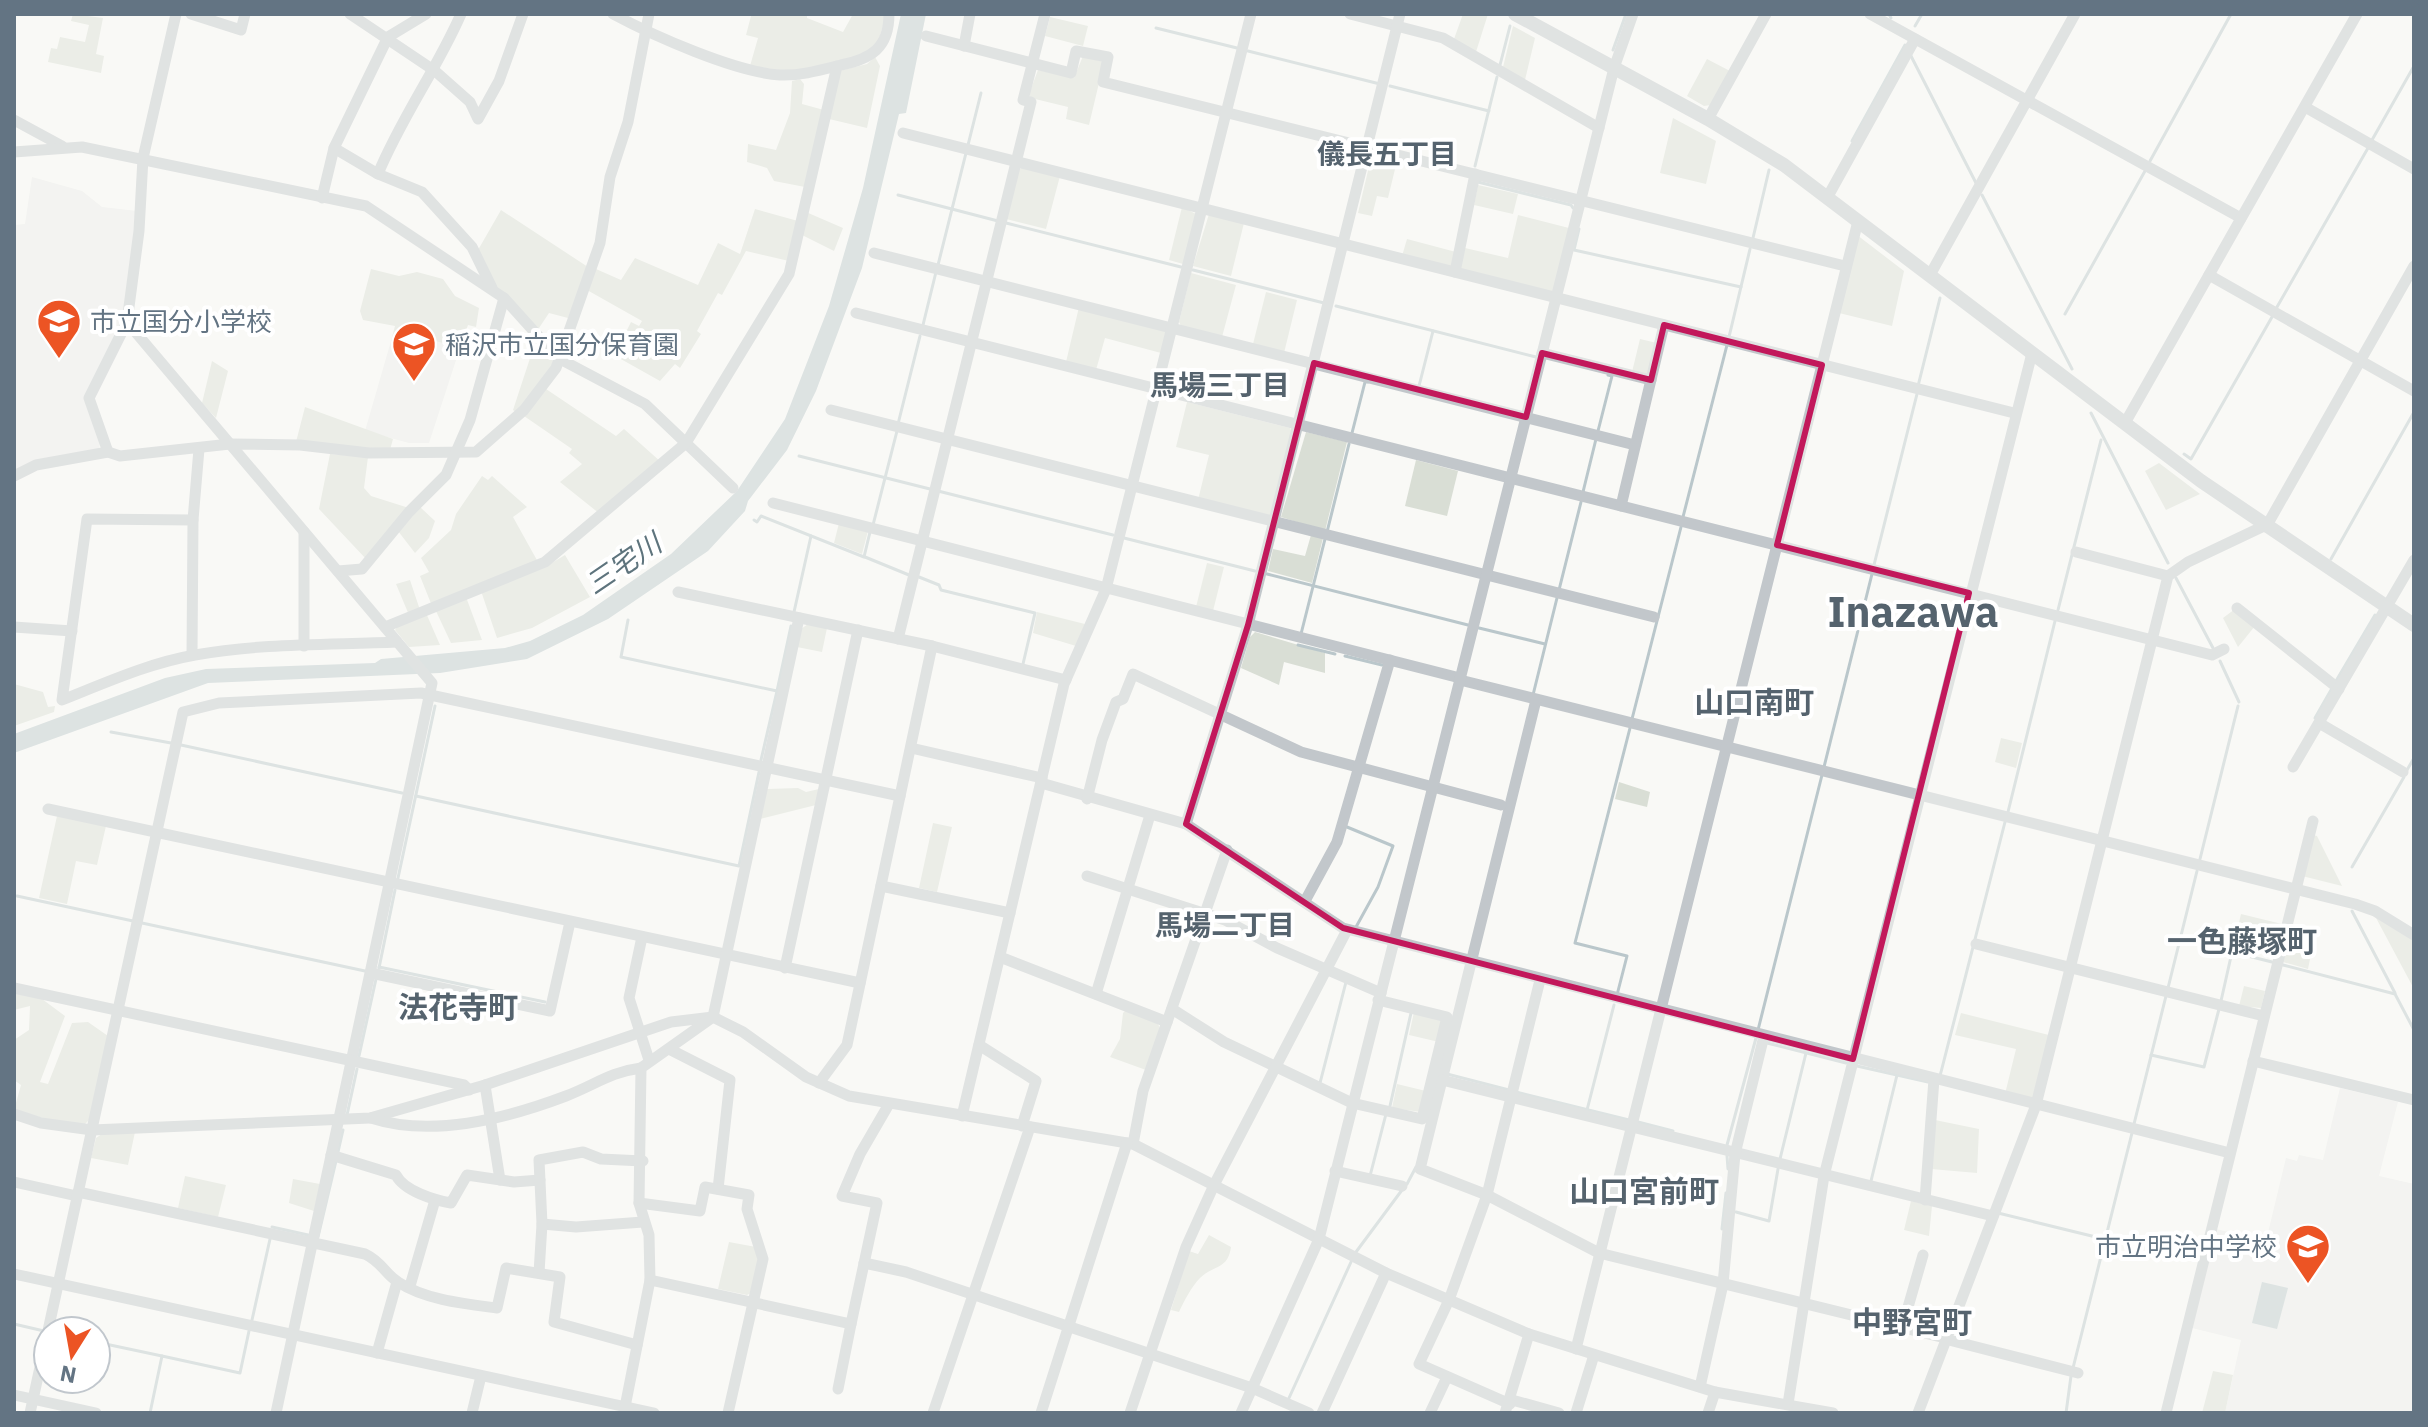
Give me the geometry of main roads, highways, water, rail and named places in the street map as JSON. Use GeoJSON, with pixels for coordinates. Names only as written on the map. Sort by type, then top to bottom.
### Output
{"type":"FeatureCollection","features":[{"type":"Feature","properties":{"kind":"waterway"},"geometry":{"type":"LineString","coordinates":[[1613,50],[1626,14]]}},
{"type":"Feature","properties":{"kind":"waterway"},"geometry":{"type":"LineString","coordinates":[[1889,14],[1891,18]]}},
{"type":"Feature","properties":{"kind":"waterway"},"geometry":{"type":"LineString","coordinates":[[1915,26],[1922,14]]}},
{"type":"Feature","properties":{"kind":"waterway"},"geometry":{"type":"LineString","coordinates":[[2150,161],[2231,14]]}},
{"type":"Feature","properties":{"kind":"waterway"},"geometry":{"type":"LineString","coordinates":[[1500,65],[1510,26]]}},
{"type":"Feature","properties":{"kind":"waterway"},"geometry":{"type":"LineString","coordinates":[[1156,28],[1237,48]]}},
{"type":"Feature","properties":{"kind":"waterway"},"geometry":{"type":"LineString","coordinates":[[1852,141],[1905,45]]}},
{"type":"Feature","properties":{"kind":"waterway"},"geometry":{"type":"LineString","coordinates":[[1248,51],[1380,84]]}},
{"type":"Feature","properties":{"kind":"waterway"},"geometry":{"type":"LineString","coordinates":[[1911,56],[1976,183]]}},
{"type":"Feature","properties":{"kind":"waterway"},"geometry":{"type":"LineString","coordinates":[[2372,140],[2414,66]]}},
{"type":"Feature","properties":{"kind":"waterway"},"geometry":{"type":"LineString","coordinates":[[1475,166],[1497,77]]}},
{"type":"Feature","properties":{"kind":"waterway"},"geometry":{"type":"LineString","coordinates":[[1390,86],[1489,111]]}},
{"type":"Feature","properties":{"kind":"waterway"},"geometry":{"type":"LineString","coordinates":[[968,145],[981,93]]}},
{"type":"Feature","properties":{"kind":"waterway"},"geometry":{"type":"LineString","coordinates":[[2277,307],[2368,148]]}},
{"type":"Feature","properties":{"kind":"waterway"},"geometry":{"type":"LineString","coordinates":[[938,265],[966,153]]}},
{"type":"Feature","properties":{"kind":"waterway"},"geometry":{"type":"LineString","coordinates":[[1753,238],[1769,170]]}},
{"type":"Feature","properties":{"kind":"waterway"},"geometry":{"type":"LineString","coordinates":[[2065,314],[2145,171]]}},
{"type":"Feature","properties":{"kind":"waterway"},"geometry":{"type":"LineString","coordinates":[[1478,182],[1573,208]]}},
{"type":"Feature","properties":{"kind":"waterway"},"geometry":{"type":"LineString","coordinates":[[898,195],[998,221]]}},
{"type":"Feature","properties":{"kind":"waterway"},"geometry":{"type":"LineString","coordinates":[[1982,195],[2072,369]]}},
{"type":"Feature","properties":{"kind":"waterway"},"geometry":{"type":"LineString","coordinates":[[1006,223],[1181,267]]}},
{"type":"Feature","properties":{"kind":"waterway"},"geometry":{"type":"LineString","coordinates":[[1579,229],[1574,250],[1741,287]]}},
{"type":"Feature","properties":{"kind":"waterway"},"geometry":{"type":"LineString","coordinates":[[1729,337],[1750,249]]}},
{"type":"Feature","properties":{"kind":"waterway"},"geometry":{"type":"LineString","coordinates":[[1193,270],[1324,303]]}},
{"type":"Feature","properties":{"kind":"waterway"},"geometry":{"type":"LineString","coordinates":[[923,325],[936,272]]}},
{"type":"Feature","properties":{"kind":"waterway"},"geometry":{"type":"LineString","coordinates":[[1918,386],[1940,298]]}},
{"type":"Feature","properties":{"kind":"waterway"},"geometry":{"type":"LineString","coordinates":[[1336,306],[1536,357]]}},
{"type":"Feature","properties":{"kind":"waterway"},"geometry":{"type":"LineString","coordinates":[[2184,454],[2191,459],[2272,317]]}},
{"type":"Feature","properties":{"kind":"waterway"},"geometry":{"type":"LineString","coordinates":[[1419,386],[1433,331]]}},
{"type":"Feature","properties":{"kind":"waterway"},"geometry":{"type":"LineString","coordinates":[[898,424],[920,336]]}},
{"type":"Feature","properties":{"kind":"waterway"},"geometry":{"type":"LineString","coordinates":[[1683,517],[1727,345]]}},
{"type":"Feature","properties":{"kind":"waterway"},"geometry":{"type":"LineString","coordinates":[[1598,431],[1612,376],[1608,375]]}},
{"type":"Feature","properties":{"kind":"waterway"},"geometry":{"type":"LineString","coordinates":[[1352,433],[1365,382],[1368,382]]}},
{"type":"Feature","properties":{"kind":"waterway"},"geometry":{"type":"LineString","coordinates":[[1874,565],[1917,394]]}},
{"type":"Feature","properties":{"kind":"waterway"},"geometry":{"type":"LineString","coordinates":[[2331,559],[2414,412]]}},
{"type":"Feature","properties":{"kind":"waterway"},"geometry":{"type":"LineString","coordinates":[[2091,413],[2168,563]]}},
{"type":"Feature","properties":{"kind":"waterway"},"geometry":{"type":"LineString","coordinates":[[873,525],[897,431]]}},
{"type":"Feature","properties":{"kind":"waterway"},"geometry":{"type":"LineString","coordinates":[[1583,492],[1596,439]]}},
{"type":"Feature","properties":{"kind":"waterway"},"geometry":{"type":"LineString","coordinates":[[2058,610],[2101,440]]}},
{"type":"Feature","properties":{"kind":"waterway"},"geometry":{"type":"LineString","coordinates":[[1327,532],[1349,444]]}},
{"type":"Feature","properties":{"kind":"waterway"},"geometry":{"type":"LineString","coordinates":[[799,456],[930,489]]}},
{"type":"Feature","properties":{"kind":"waterway"},"geometry":{"type":"LineString","coordinates":[[938,491],[1113,535]]}},
{"type":"Feature","properties":{"kind":"waterway"},"geometry":{"type":"LineString","coordinates":[[1559,590],[1581,502]]}},
{"type":"Feature","properties":{"kind":"waterway"},"geometry":{"type":"LineString","coordinates":[[754,520],[757,522],[761,516],[864,557],[870,532]]}},
{"type":"Feature","properties":{"kind":"waterway"},"geometry":{"type":"LineString","coordinates":[[1632,719],[1681,527]]}},
{"type":"Feature","properties":{"kind":"waterway"},"geometry":{"type":"LineString","coordinates":[[794,612],[811,536]]}},
{"type":"Feature","properties":{"kind":"waterway"},"geometry":{"type":"LineString","coordinates":[[1124,538],[1255,571]]}},
{"type":"Feature","properties":{"kind":"waterway"},"geometry":{"type":"LineString","coordinates":[[1301,634],[1325,539]]}},
{"type":"Feature","properties":{"kind":"waterway"},"geometry":{"type":"LineString","coordinates":[[865,557],[909,575]]}},
{"type":"Feature","properties":{"kind":"waterway"},"geometry":{"type":"LineString","coordinates":[[1267,574],[1468,625]]}},
{"type":"Feature","properties":{"kind":"waterway"},"geometry":{"type":"LineString","coordinates":[[1824,767],[1872,574]]}},
{"type":"Feature","properties":{"kind":"waterway"},"geometry":{"type":"LineString","coordinates":[[919,577],[939,585],[941,590],[1035,613],[1023,664]]}},
{"type":"Feature","properties":{"kind":"waterway"},"geometry":{"type":"LineString","coordinates":[[2176,578],[2213,648]]}},
{"type":"Feature","properties":{"kind":"waterway"},"geometry":{"type":"LineString","coordinates":[[1533,695],[1557,598]]}},
{"type":"Feature","properties":{"kind":"waterway"},"geometry":{"type":"LineString","coordinates":[[2336,681],[2375,615]]}},
{"type":"Feature","properties":{"kind":"waterway"},"geometry":{"type":"LineString","coordinates":[[628,620],[621,657],[777,691],[791,626]]}},
{"type":"Feature","properties":{"kind":"waterway"},"geometry":{"type":"LineString","coordinates":[[2008,812],[2055,621]]}},
{"type":"Feature","properties":{"kind":"waterway"},"geometry":{"type":"LineString","coordinates":[[1479,628],[1545,644]]}},
{"type":"Feature","properties":{"kind":"waterway"},"geometry":{"type":"LineString","coordinates":[[1298,645],[1335,654]]}},
{"type":"Feature","properties":{"kind":"waterway"},"geometry":{"type":"LineString","coordinates":[[1345,656],[1382,665]]}},
{"type":"Feature","properties":{"kind":"waterway"},"geometry":{"type":"LineString","coordinates":[[2220,661],[2239,702]]}},
{"type":"Feature","properties":{"kind":"waterway"},"geometry":{"type":"LineString","coordinates":[[2315,718],[2331,690]]}},
{"type":"Feature","properties":{"kind":"waterway"},"geometry":{"type":"LineString","coordinates":[[761,760],[777,691]]}},
{"type":"Feature","properties":{"kind":"waterway"},"geometry":{"type":"LineString","coordinates":[[398,878],[435,706]]}},
{"type":"Feature","properties":{"kind":"waterway"},"geometry":{"type":"LineString","coordinates":[[2200,859],[2238,706]]}},
{"type":"Feature","properties":{"kind":"waterway"},"geometry":{"type":"LineString","coordinates":[[1617,995],[1627,956],[1575,943],[1630,728]]}},
{"type":"Feature","properties":{"kind":"waterway"},"geometry":{"type":"LineString","coordinates":[[111,732],[171,743]]}},
{"type":"Feature","properties":{"kind":"waterway"},"geometry":{"type":"LineString","coordinates":[[181,745],[402,793]]}},
{"type":"Feature","properties":{"kind":"waterway"},"geometry":{"type":"LineString","coordinates":[[2407,770],[2414,758]]}},
{"type":"Feature","properties":{"kind":"waterway"},"geometry":{"type":"LineString","coordinates":[[416,796],[739,866],[759,772]]}},
{"type":"Feature","properties":{"kind":"waterway"},"geometry":{"type":"LineString","coordinates":[[1758,1030],[1822,775]]}},
{"type":"Feature","properties":{"kind":"waterway"},"geometry":{"type":"LineString","coordinates":[[2352,867],[2404,777]]}},
{"type":"Feature","properties":{"kind":"waterway"},"geometry":{"type":"LineString","coordinates":[[1940,1076],[2005,822]]}},
{"type":"Feature","properties":{"kind":"waterway"},"geometry":{"type":"LineString","coordinates":[[1347,827],[1393,846],[1378,887],[1356,927]]}},
{"type":"Feature","properties":{"kind":"waterway"},"geometry":{"type":"LineString","coordinates":[[2168,988],[2197,871]]}},
{"type":"Feature","properties":{"kind":"waterway"},"geometry":{"type":"LineString","coordinates":[[379,968],[395,890]]}},
{"type":"Feature","properties":{"kind":"waterway"},"geometry":{"type":"LineString","coordinates":[[17,896],[133,921]]}},
{"type":"Feature","properties":{"kind":"waterway"},"geometry":{"type":"LineString","coordinates":[[2352,911],[2395,993]]}},
{"type":"Feature","properties":{"kind":"waterway"},"geometry":{"type":"LineString","coordinates":[[142,923],[365,971]]}},
{"type":"Feature","properties":{"kind":"waterway"},"geometry":{"type":"LineString","coordinates":[[2221,1001],[2232,952],[2272,962]]}},
{"type":"Feature","properties":{"kind":"waterway"},"geometry":{"type":"LineString","coordinates":[[2283,965],[2395,994],[2414,1030]]}},
{"type":"Feature","properties":{"kind":"waterway"},"geometry":{"type":"LineString","coordinates":[[379,967],[545,1002]]}},
{"type":"Feature","properties":{"kind":"waterway"},"geometry":{"type":"LineString","coordinates":[[359,1056],[376,979]]}},
{"type":"Feature","properties":{"kind":"waterway"},"geometry":{"type":"LineString","coordinates":[[1320,1083],[1346,982]]}},
{"type":"Feature","properties":{"kind":"waterway"},"geometry":{"type":"LineString","coordinates":[[2134,1124],[2166,996]]}},
{"type":"Feature","properties":{"kind":"waterway"},"geometry":{"type":"LineString","coordinates":[[1587,1110],[1614,1005]]}},
{"type":"Feature","properties":{"kind":"waterway"},"geometry":{"type":"LineString","coordinates":[[2151,1055],[2204,1067],[2219,1009]]}},
{"type":"Feature","properties":{"kind":"waterway"},"geometry":{"type":"LineString","coordinates":[[1390,1106],[1411,1013]]}},
{"type":"Feature","properties":{"kind":"waterway"},"geometry":{"type":"LineString","coordinates":[[1727,1145],[1756,1038]]}},
{"type":"Feature","properties":{"kind":"waterway"},"geometry":{"type":"LineString","coordinates":[[1767,1043],[1846,1063]]}},
{"type":"Feature","properties":{"kind":"waterway"},"geometry":{"type":"LineString","coordinates":[[1780,1159],[1806,1053]]}},
{"type":"Feature","properties":{"kind":"waterway"},"geometry":{"type":"LineString","coordinates":[[1857,1066],[1928,1082]]}},
{"type":"Feature","properties":{"kind":"waterway"},"geometry":{"type":"LineString","coordinates":[[347,1115],[357,1069]]}},
{"type":"Feature","properties":{"kind":"waterway"},"geometry":{"type":"LineString","coordinates":[[1447,1074],[1509,1090]]}},
{"type":"Feature","properties":{"kind":"waterway"},"geometry":{"type":"LineString","coordinates":[[1871,1181],[1897,1075]]}},
{"type":"Feature","properties":{"kind":"waterway"},"geometry":{"type":"LineString","coordinates":[[1516,1092],[1629,1120]]}},
{"type":"Feature","properties":{"kind":"waterway"},"geometry":{"type":"LineString","coordinates":[[1370,1176],[1386,1114]]}},
{"type":"Feature","properties":{"kind":"waterway"},"geometry":{"type":"LineString","coordinates":[[1638,1122],[1673,1131]]}},
{"type":"Feature","properties":{"kind":"waterway"},"geometry":{"type":"LineString","coordinates":[[338,1152],[343,1130]]}},
{"type":"Feature","properties":{"kind":"waterway"},"geometry":{"type":"LineString","coordinates":[[2073,1368],[2132,1133]]}},
{"type":"Feature","properties":{"kind":"waterway"},"geometry":{"type":"LineString","coordinates":[[1727,1156],[1728,1169]]}},
{"type":"Feature","properties":{"kind":"waterway"},"geometry":{"type":"LineString","coordinates":[[318,1237],[336,1161]]}},
{"type":"Feature","properties":{"kind":"waterway"},"geometry":{"type":"LineString","coordinates":[[1407,1184],[1416,1167]]}},
{"type":"Feature","properties":{"kind":"waterway"},"geometry":{"type":"LineString","coordinates":[[1736,1212],[1769,1221],[1778,1169]]}},
{"type":"Feature","properties":{"kind":"waterway"},"geometry":{"type":"LineString","coordinates":[[1356,1252],[1402,1190]]}},
{"type":"Feature","properties":{"kind":"waterway"},"geometry":{"type":"LineString","coordinates":[[1722,1229],[1726,1193]]}},
{"type":"Feature","properties":{"kind":"waterway"},"geometry":{"type":"LineString","coordinates":[[1998,1213],[2104,1239]]}},
{"type":"Feature","properties":{"kind":"waterway"},"geometry":{"type":"LineString","coordinates":[[272,1227],[308,1235]]}},
{"type":"Feature","properties":{"kind":"waterway"},"geometry":{"type":"LineString","coordinates":[[252,1320],[270,1239]]}},
{"type":"Feature","properties":{"kind":"waterway"},"geometry":{"type":"LineString","coordinates":[[1289,1398],[1351,1262]]}},
{"type":"Feature","properties":{"kind":"waterway"},"geometry":{"type":"LineString","coordinates":[[14,1324],[32,1328]]}},
{"type":"Feature","properties":{"kind":"waterway"},"geometry":{"type":"LineString","coordinates":[[150,1413],[162,1356],[240,1373],[249,1331]]}},
{"type":"Feature","properties":{"kind":"waterway"},"geometry":{"type":"LineString","coordinates":[[112,1345],[162,1356]]}},
{"type":"Feature","properties":{"kind":"waterway"},"geometry":{"type":"LineString","coordinates":[[2066,1413],[2071,1376]]}},
{"type":"Feature","properties":{"kind":"place","name":"市立国分小学校"},"geometry":{"type":"Point","coordinates":[59,360]}},
{"type":"Feature","properties":{"kind":"place","name":"稲沢市立国分保育園"},"geometry":{"type":"Point","coordinates":[414,383]}},
{"type":"Feature","properties":{"kind":"place","name":"市立明治中学校"},"geometry":{"type":"Point","coordinates":[2308,1285]}},
{"type":"Feature","properties":{"kind":"district","name":"儀長五丁目"},"geometry":{"type":"Point","coordinates":[1387,153]}},
{"type":"Feature","properties":{"kind":"district","name":"馬場三丁目"},"geometry":{"type":"Point","coordinates":[1220,384]}},
{"type":"Feature","properties":{"kind":"district","name":"Inazawa"},"geometry":{"type":"Point","coordinates":[1913,611]}},
{"type":"Feature","properties":{"kind":"district","name":"山口南町"},"geometry":{"type":"Point","coordinates":[1754,701]}},
{"type":"Feature","properties":{"kind":"district","name":"馬場二丁目"},"geometry":{"type":"Point","coordinates":[1225,924]}},
{"type":"Feature","properties":{"kind":"district","name":"一色藤塚町"},"geometry":{"type":"Point","coordinates":[2242,940]}},
{"type":"Feature","properties":{"kind":"district","name":"法花寺町"},"geometry":{"type":"Point","coordinates":[458,1006]}},
{"type":"Feature","properties":{"kind":"district","name":"山口宮前町"},"geometry":{"type":"Point","coordinates":[1644,1190]}},
{"type":"Feature","properties":{"kind":"district","name":"中野宮町"},"geometry":{"type":"Point","coordinates":[1912,1321]}},
{"type":"Feature","properties":{"kind":"water label","name":"三宅川"},"geometry":{"type":"Point","coordinates":[623,563]}}]}
